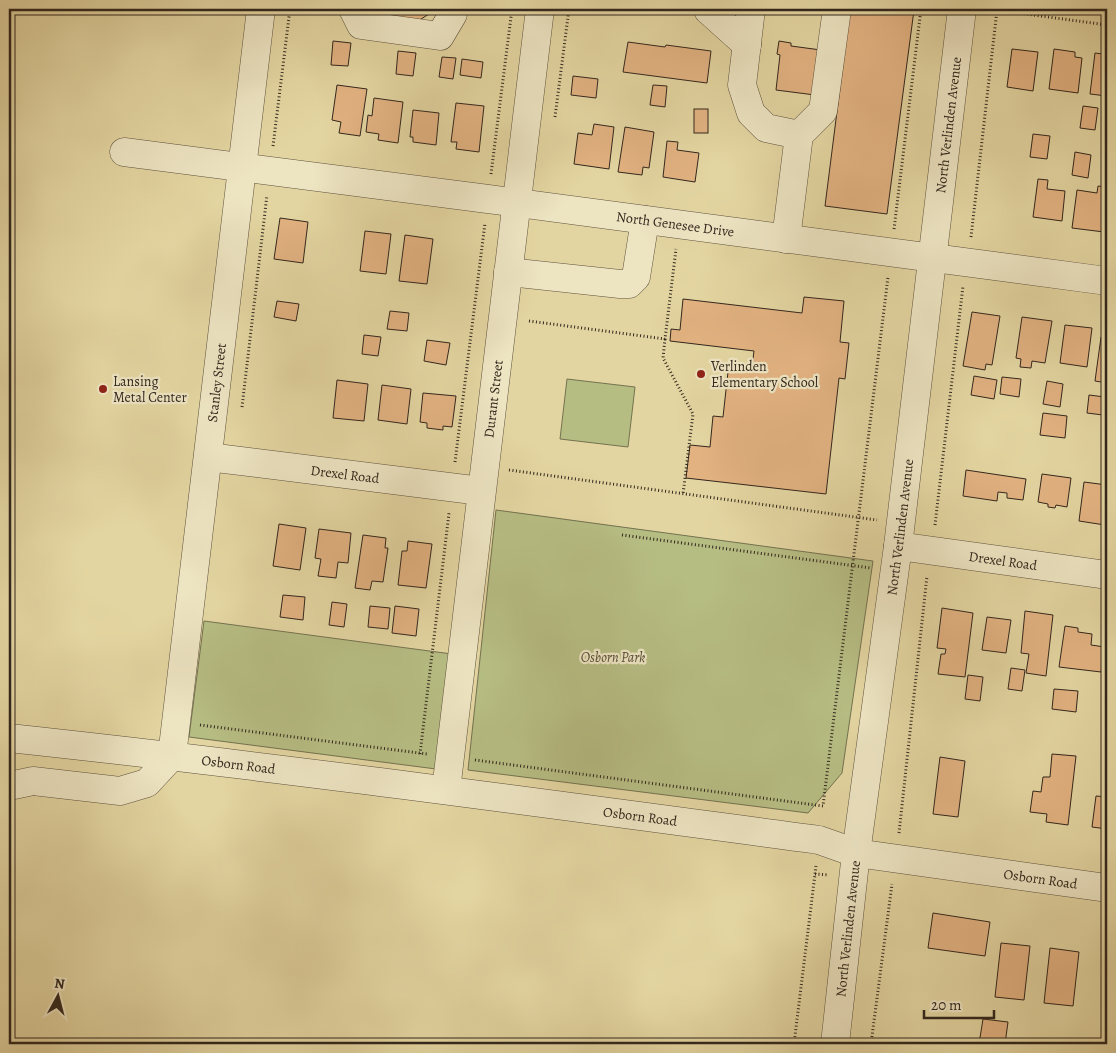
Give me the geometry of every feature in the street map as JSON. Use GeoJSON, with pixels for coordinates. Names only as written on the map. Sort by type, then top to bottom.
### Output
{"type":"FeatureCollection","features":[{"type":"Feature","properties":{"kind":"street","name":"Stanley Street"},"geometry":{"type":"LineString","coordinates":[[172,756],[261,9]]}},
{"type":"Feature","properties":{"kind":"street"},"geometry":{"type":"LineString","coordinates":[[353,9],[362,25],[440,36],[454,9]]}},
{"type":"Feature","properties":{"kind":"street","name":"Durant Street"},"geometry":{"type":"LineString","coordinates":[[446,790],[540,9]]}},
{"type":"Feature","properties":{"kind":"street"},"geometry":{"type":"LineString","coordinates":[[704,9],[747,45]]}},
{"type":"Feature","properties":{"kind":"street"},"geometry":{"type":"LineString","coordinates":[[751,9],[742,85],[751,113],[766,128],[799,134]]}},
{"type":"Feature","properties":{"kind":"street"},"geometry":{"type":"LineString","coordinates":[[786,239],[799,134],[824,111],[837,9]]}},
{"type":"Feature","properties":{"kind":"street","name":"North Verlinden Avenue"},"geometry":{"type":"LineString","coordinates":[[835,1044],[856,853],[898,547],[962,9]]}},
{"type":"Feature","properties":{"kind":"street","name":"North Genesee Drive"},"geometry":{"type":"LineString","coordinates":[[124,152],[516,202],[1107,282]]}},
{"type":"Feature","properties":{"kind":"street"},"geometry":{"type":"LineString","coordinates":[[508,272],[629,284],[636,277],[645,220]]}},
{"type":"Feature","properties":{"kind":"street","name":"Drexel Road"},"geometry":{"type":"LineString","coordinates":[[208,457],[482,479]]}},
{"type":"Feature","properties":{"kind":"street","name":"Drexel Road"},"geometry":{"type":"LineString","coordinates":[[898,547],[932,567],[1107,575]]}},
{"type":"Feature","properties":{"kind":"street","name":"Osborn Road"},"geometry":{"type":"LineString","coordinates":[[9,738],[446,790],[819,840],[856,853],[1107,888]]}},
{"type":"Feature","properties":{"kind":"street"},"geometry":{"type":"LineString","coordinates":[[9,786],[33,781],[120,791],[147,783],[172,756]]}},
{"type":"Feature","properties":{"kind":"path"},"geometry":{"type":"LineString","coordinates":[[420,754],[449,475],[455,463],[512,9]]}},
{"type":"Feature","properties":{"kind":"path"},"geometry":{"type":"LineString","coordinates":[[794,1044],[921,9]]}},
{"type":"Feature","properties":{"kind":"path"},"geometry":{"type":"LineString","coordinates":[[898,833],[932,567],[997,10],[1107,24]]}},
{"type":"Feature","properties":{"kind":"path"},"geometry":{"type":"LineString","coordinates":[[676,249],[663,358],[693,414],[683,494]]}},
{"type":"Feature","properties":{"kind":"path"},"geometry":{"type":"LineString","coordinates":[[530,321],[665,339]]}},
{"type":"Feature","properties":{"kind":"path"},"geometry":{"type":"LineString","coordinates":[[482,479],[683,494],[858,517],[898,547],[932,567]]}},
{"type":"Feature","properties":{"kind":"path"},"geometry":{"type":"LineString","coordinates":[[622,535],[853,566],[898,547]]}},
{"type":"Feature","properties":{"kind":"path"},"geometry":{"type":"LineString","coordinates":[[176,722],[420,754],[450,755],[823,806]]}},
{"type":"Feature","properties":{"kind":"path"},"geometry":{"type":"LineString","coordinates":[[871,1044],[893,880]]}},
{"type":"Feature","properties":{"kind":"green space"},"geometry":{"type":"Polygon","coordinates":[[[567,379],[635,387],[628,447],[560,439],[567,379]]]}},
{"type":"Feature","properties":{"kind":"green space","name":"Osborn Park"},"geometry":{"type":"Polygon","coordinates":[[[496,510],[873,561],[842,773],[808,813],[468,770],[496,510]]]}},
{"type":"Feature","properties":{"kind":"green space"},"geometry":{"type":"Polygon","coordinates":[[[204,621],[452,654],[436,769],[189,737],[204,621]]]}},
{"type":"Feature","properties":{"kind":"building"},"geometry":{"type":"Polygon","coordinates":[[[373,9],[433,9],[418,21],[382,17],[373,9]]]}},
{"type":"Feature","properties":{"kind":"building"},"geometry":{"type":"Polygon","coordinates":[[[850,9],[914,10],[887,214],[825,206],[850,9]]]}},
{"type":"Feature","properties":{"kind":"building"},"geometry":{"type":"Polygon","coordinates":[[[333,41],[351,43],[348,66],[331,65],[333,41]]]}},
{"type":"Feature","properties":{"kind":"building"},"geometry":{"type":"Polygon","coordinates":[[[779,41],[791,43],[791,46],[821,50],[815,95],[776,90],[780,55],[777,54],[779,41]]]}},
{"type":"Feature","properties":{"kind":"building"},"geometry":{"type":"Polygon","coordinates":[[[628,42],[711,51],[707,83],[623,72],[628,42]]]}},
{"type":"Feature","properties":{"kind":"building"},"geometry":{"type":"Polygon","coordinates":[[[1104,48],[1107,49],[1107,96],[1090,94],[1095,53],[1103,54],[1104,48]]]}},
{"type":"Feature","properties":{"kind":"building"},"geometry":{"type":"Polygon","coordinates":[[[1012,49],[1038,52],[1033,91],[1007,87],[1012,49]]]}},
{"type":"Feature","properties":{"kind":"building"},"geometry":{"type":"Polygon","coordinates":[[[1054,49],[1075,52],[1075,57],[1082,58],[1078,93],[1049,89],[1054,49]]]}},
{"type":"Feature","properties":{"kind":"building"},"geometry":{"type":"Polygon","coordinates":[[[398,51],[416,53],[413,76],[396,74],[398,51]]]}},
{"type":"Feature","properties":{"kind":"building"},"geometry":{"type":"Polygon","coordinates":[[[442,57],[456,58],[453,79],[439,77],[442,57]]]}},
{"type":"Feature","properties":{"kind":"building"},"geometry":{"type":"Polygon","coordinates":[[[462,59],[483,62],[481,78],[460,75],[462,59]]]}},
{"type":"Feature","properties":{"kind":"building"},"geometry":{"type":"Polygon","coordinates":[[[573,76],[598,79],[596,98],[571,95],[573,76]]]}},
{"type":"Feature","properties":{"kind":"building"},"geometry":{"type":"Polygon","coordinates":[[[337,85],[367,89],[360,136],[339,133],[341,122],[332,120],[337,85]]]}},
{"type":"Feature","properties":{"kind":"building"},"geometry":{"type":"Polygon","coordinates":[[[653,85],[667,86],[665,107],[650,105],[653,85]]]}},
{"type":"Feature","properties":{"kind":"building"},"geometry":{"type":"Polygon","coordinates":[[[374,98],[403,102],[398,143],[378,140],[379,134],[366,132],[368,115],[372,116],[374,98]]]}},
{"type":"Feature","properties":{"kind":"building"},"geometry":{"type":"Polygon","coordinates":[[[456,103],[484,106],[479,152],[456,149],[457,142],[451,142],[456,103]]]}},
{"type":"Feature","properties":{"kind":"building"},"geometry":{"type":"Polygon","coordinates":[[[1083,106],[1098,108],[1095,130],[1080,128],[1083,106]]]}},
{"type":"Feature","properties":{"kind":"building"},"geometry":{"type":"Polygon","coordinates":[[[694,109],[708,109],[708,133],[694,133],[694,109]]]}},
{"type":"Feature","properties":{"kind":"building"},"geometry":{"type":"Polygon","coordinates":[[[413,110],[439,113],[436,145],[413,142],[413,137],[410,137],[413,110]]]}},
{"type":"Feature","properties":{"kind":"building"},"geometry":{"type":"Polygon","coordinates":[[[594,124],[614,127],[609,169],[574,164],[578,133],[592,135],[594,124]]]}},
{"type":"Feature","properties":{"kind":"building"},"geometry":{"type":"Polygon","coordinates":[[[625,127],[654,132],[649,168],[643,167],[642,175],[618,172],[625,127]]]}},
{"type":"Feature","properties":{"kind":"building"},"geometry":{"type":"Polygon","coordinates":[[[1033,134],[1050,136],[1047,159],[1030,157],[1033,134]]]}},
{"type":"Feature","properties":{"kind":"building"},"geometry":{"type":"Polygon","coordinates":[[[667,141],[678,142],[677,150],[699,153],[695,182],[663,177],[667,141]]]}},
{"type":"Feature","properties":{"kind":"building"},"geometry":{"type":"Polygon","coordinates":[[[1075,152],[1091,155],[1088,178],[1072,175],[1075,152]]]}},
{"type":"Feature","properties":{"kind":"building"},"geometry":{"type":"Polygon","coordinates":[[[1038,179],[1048,180],[1047,189],[1065,191],[1062,221],[1033,217],[1038,179]]]}},
{"type":"Feature","properties":{"kind":"building"},"geometry":{"type":"Polygon","coordinates":[[[1098,186],[1107,187],[1104,232],[1072,228],[1077,190],[1097,193],[1098,186]]]}},
{"type":"Feature","properties":{"kind":"building"},"geometry":{"type":"Polygon","coordinates":[[[280,218],[308,222],[303,263],[274,259],[280,218]]]}},
{"type":"Feature","properties":{"kind":"building"},"geometry":{"type":"Polygon","coordinates":[[[365,231],[391,234],[386,274],[360,271],[365,231]]]}},
{"type":"Feature","properties":{"kind":"building"},"geometry":{"type":"Polygon","coordinates":[[[405,235],[433,239],[427,284],[399,281],[405,235]]]}},
{"type":"Feature","properties":{"kind":"building"},"geometry":{"type":"Polygon","coordinates":[[[804,297],[844,301],[840,342],[849,343],[845,379],[839,378],[826,494],[686,478],[690,445],[710,447],[713,416],[723,417],[729,363],[752,366],[754,351],[670,341],[671,329],[680,330],[683,299],[802,313],[804,297]]]}},
{"type":"Feature","properties":{"kind":"building"},"geometry":{"type":"Polygon","coordinates":[[[277,301],[299,304],[296,321],[274,317],[277,301]]]}},
{"type":"Feature","properties":{"kind":"building"},"geometry":{"type":"Polygon","coordinates":[[[390,311],[409,313],[407,331],[387,329],[390,311]]]}},
{"type":"Feature","properties":{"kind":"building"},"geometry":{"type":"Polygon","coordinates":[[[972,312],[1000,316],[992,365],[986,364],[985,370],[963,366],[972,312]]]}},
{"type":"Feature","properties":{"kind":"building"},"geometry":{"type":"Polygon","coordinates":[[[1022,317],[1052,321],[1045,363],[1032,361],[1031,368],[1020,367],[1021,359],[1016,358],[1022,317]]]}},
{"type":"Feature","properties":{"kind":"building"},"geometry":{"type":"Polygon","coordinates":[[[1065,325],[1092,328],[1087,367],[1060,363],[1065,325]]]}},
{"type":"Feature","properties":{"kind":"building"},"geometry":{"type":"Polygon","coordinates":[[[364,335],[381,337],[378,356],[362,354],[364,335]]]}},
{"type":"Feature","properties":{"kind":"building"},"geometry":{"type":"Polygon","coordinates":[[[1101,337],[1107,338],[1107,383],[1095,381],[1101,337]]]}},
{"type":"Feature","properties":{"kind":"building"},"geometry":{"type":"Polygon","coordinates":[[[427,340],[450,343],[446,365],[424,361],[427,340]]]}},
{"type":"Feature","properties":{"kind":"building"},"geometry":{"type":"Polygon","coordinates":[[[974,376],[997,380],[994,399],[971,395],[974,376]]]}},
{"type":"Feature","properties":{"kind":"building"},"geometry":{"type":"Polygon","coordinates":[[[1002,377],[1021,379],[1019,397],[1000,394],[1002,377]]]}},
{"type":"Feature","properties":{"kind":"building"},"geometry":{"type":"Polygon","coordinates":[[[337,380],[368,384],[364,421],[333,418],[337,380]]]}},
{"type":"Feature","properties":{"kind":"building"},"geometry":{"type":"Polygon","coordinates":[[[1047,381],[1063,384],[1060,407],[1043,404],[1047,381]]]}},
{"type":"Feature","properties":{"kind":"building"},"geometry":{"type":"Polygon","coordinates":[[[382,385],[411,389],[407,424],[378,420],[382,385]]]}},
{"type":"Feature","properties":{"kind":"building"},"geometry":{"type":"Polygon","coordinates":[[[423,393],[456,396],[452,427],[443,426],[443,430],[427,428],[427,423],[420,422],[423,393]]]}},
{"type":"Feature","properties":{"kind":"building"},"geometry":{"type":"Polygon","coordinates":[[[1089,395],[1105,397],[1103,415],[1087,413],[1089,395]]]}},
{"type":"Feature","properties":{"kind":"building"},"geometry":{"type":"Polygon","coordinates":[[[1043,413],[1067,416],[1065,438],[1040,435],[1043,413]]]}},
{"type":"Feature","properties":{"kind":"building"},"geometry":{"type":"Polygon","coordinates":[[[966,470],[1026,479],[1023,500],[1007,498],[1007,493],[998,492],[997,501],[963,496],[966,470]]]}},
{"type":"Feature","properties":{"kind":"building"},"geometry":{"type":"Polygon","coordinates":[[[1042,474],[1071,478],[1067,507],[1056,505],[1055,508],[1048,507],[1048,504],[1038,502],[1042,474]]]}},
{"type":"Feature","properties":{"kind":"building"},"geometry":{"type":"Polygon","coordinates":[[[1084,482],[1107,485],[1105,525],[1079,521],[1084,482]]]}},
{"type":"Feature","properties":{"kind":"building"},"geometry":{"type":"Polygon","coordinates":[[[279,524],[306,528],[300,570],[273,566],[279,524]]]}},
{"type":"Feature","properties":{"kind":"building"},"geometry":{"type":"Polygon","coordinates":[[[319,529],[351,533],[348,563],[338,562],[336,578],[318,576],[321,559],[315,558],[319,529]]]}},
{"type":"Feature","properties":{"kind":"building"},"geometry":{"type":"Polygon","coordinates":[[[363,535],[386,538],[385,548],[388,548],[383,582],[372,581],[370,590],[355,588],[363,535]]]}},
{"type":"Feature","properties":{"kind":"building"},"geometry":{"type":"Polygon","coordinates":[[[408,541],[432,544],[426,588],[398,585],[402,551],[407,551],[408,541]]]}},
{"type":"Feature","properties":{"kind":"building"},"geometry":{"type":"Polygon","coordinates":[[[283,595],[305,597],[303,620],[280,617],[283,595]]]}},
{"type":"Feature","properties":{"kind":"building"},"geometry":{"type":"Polygon","coordinates":[[[332,602],[347,604],[344,627],[329,625],[332,602]]]}},
{"type":"Feature","properties":{"kind":"building"},"geometry":{"type":"Polygon","coordinates":[[[370,606],[390,608],[388,629],[368,627],[370,606]]]}},
{"type":"Feature","properties":{"kind":"building"},"geometry":{"type":"Polygon","coordinates":[[[395,606],[419,609],[416,636],[392,633],[395,606]]]}},
{"type":"Feature","properties":{"kind":"building"},"geometry":{"type":"Polygon","coordinates":[[[942,608],[973,613],[965,677],[938,674],[941,654],[945,654],[946,649],[937,648],[942,608]]]}},
{"type":"Feature","properties":{"kind":"building"},"geometry":{"type":"Polygon","coordinates":[[[1025,611],[1053,615],[1046,676],[1026,673],[1029,654],[1021,653],[1025,611]]]}},
{"type":"Feature","properties":{"kind":"building"},"geometry":{"type":"Polygon","coordinates":[[[987,617],[1011,620],[1006,653],[982,650],[987,617]]]}},
{"type":"Feature","properties":{"kind":"building"},"geometry":{"type":"Polygon","coordinates":[[[1065,626],[1078,628],[1078,632],[1092,634],[1091,645],[1105,647],[1101,672],[1059,667],[1065,626]]]}},
{"type":"Feature","properties":{"kind":"building"},"geometry":{"type":"Polygon","coordinates":[[[1011,668],[1025,670],[1022,691],[1008,689],[1011,668]]]}},
{"type":"Feature","properties":{"kind":"building"},"geometry":{"type":"Polygon","coordinates":[[[968,675],[983,677],[980,701],[965,699],[968,675]]]}},
{"type":"Feature","properties":{"kind":"building"},"geometry":{"type":"Polygon","coordinates":[[[1054,689],[1078,691],[1076,712],[1052,709],[1054,689]]]}},
{"type":"Feature","properties":{"kind":"building"},"geometry":{"type":"Polygon","coordinates":[[[1052,754],[1076,756],[1068,825],[1046,822],[1047,814],[1030,812],[1033,791],[1041,792],[1043,777],[1050,777],[1052,754]]]}},
{"type":"Feature","properties":{"kind":"building"},"geometry":{"type":"Polygon","coordinates":[[[940,757],[965,761],[958,817],[933,814],[940,757]]]}},
{"type":"Feature","properties":{"kind":"building"},"geometry":{"type":"Polygon","coordinates":[[[1096,796],[1107,797],[1107,829],[1092,827],[1096,796]]]}},
{"type":"Feature","properties":{"kind":"building"},"geometry":{"type":"Polygon","coordinates":[[[933,913],[990,922],[985,956],[928,948],[933,913]]]}},
{"type":"Feature","properties":{"kind":"building"},"geometry":{"type":"Polygon","coordinates":[[[1001,943],[1030,946],[1024,1000],[995,997],[1001,943]]]}},
{"type":"Feature","properties":{"kind":"building"},"geometry":{"type":"Polygon","coordinates":[[[1050,948],[1079,952],[1073,1006],[1044,1003],[1050,948]]]}},
{"type":"Feature","properties":{"kind":"building"},"geometry":{"type":"Polygon","coordinates":[[[983,1019],[1008,1022],[1005,1044],[979,1044],[983,1019]]]}},
{"type":"Feature","properties":{"kind":"place","name":"Verlinden Elementary School"},"geometry":{"type":"Point","coordinates":[701,374]}},
{"type":"Feature","properties":{"kind":"place","name":"Lansing Metal Center"},"geometry":{"type":"Point","coordinates":[103,389]}}]}
